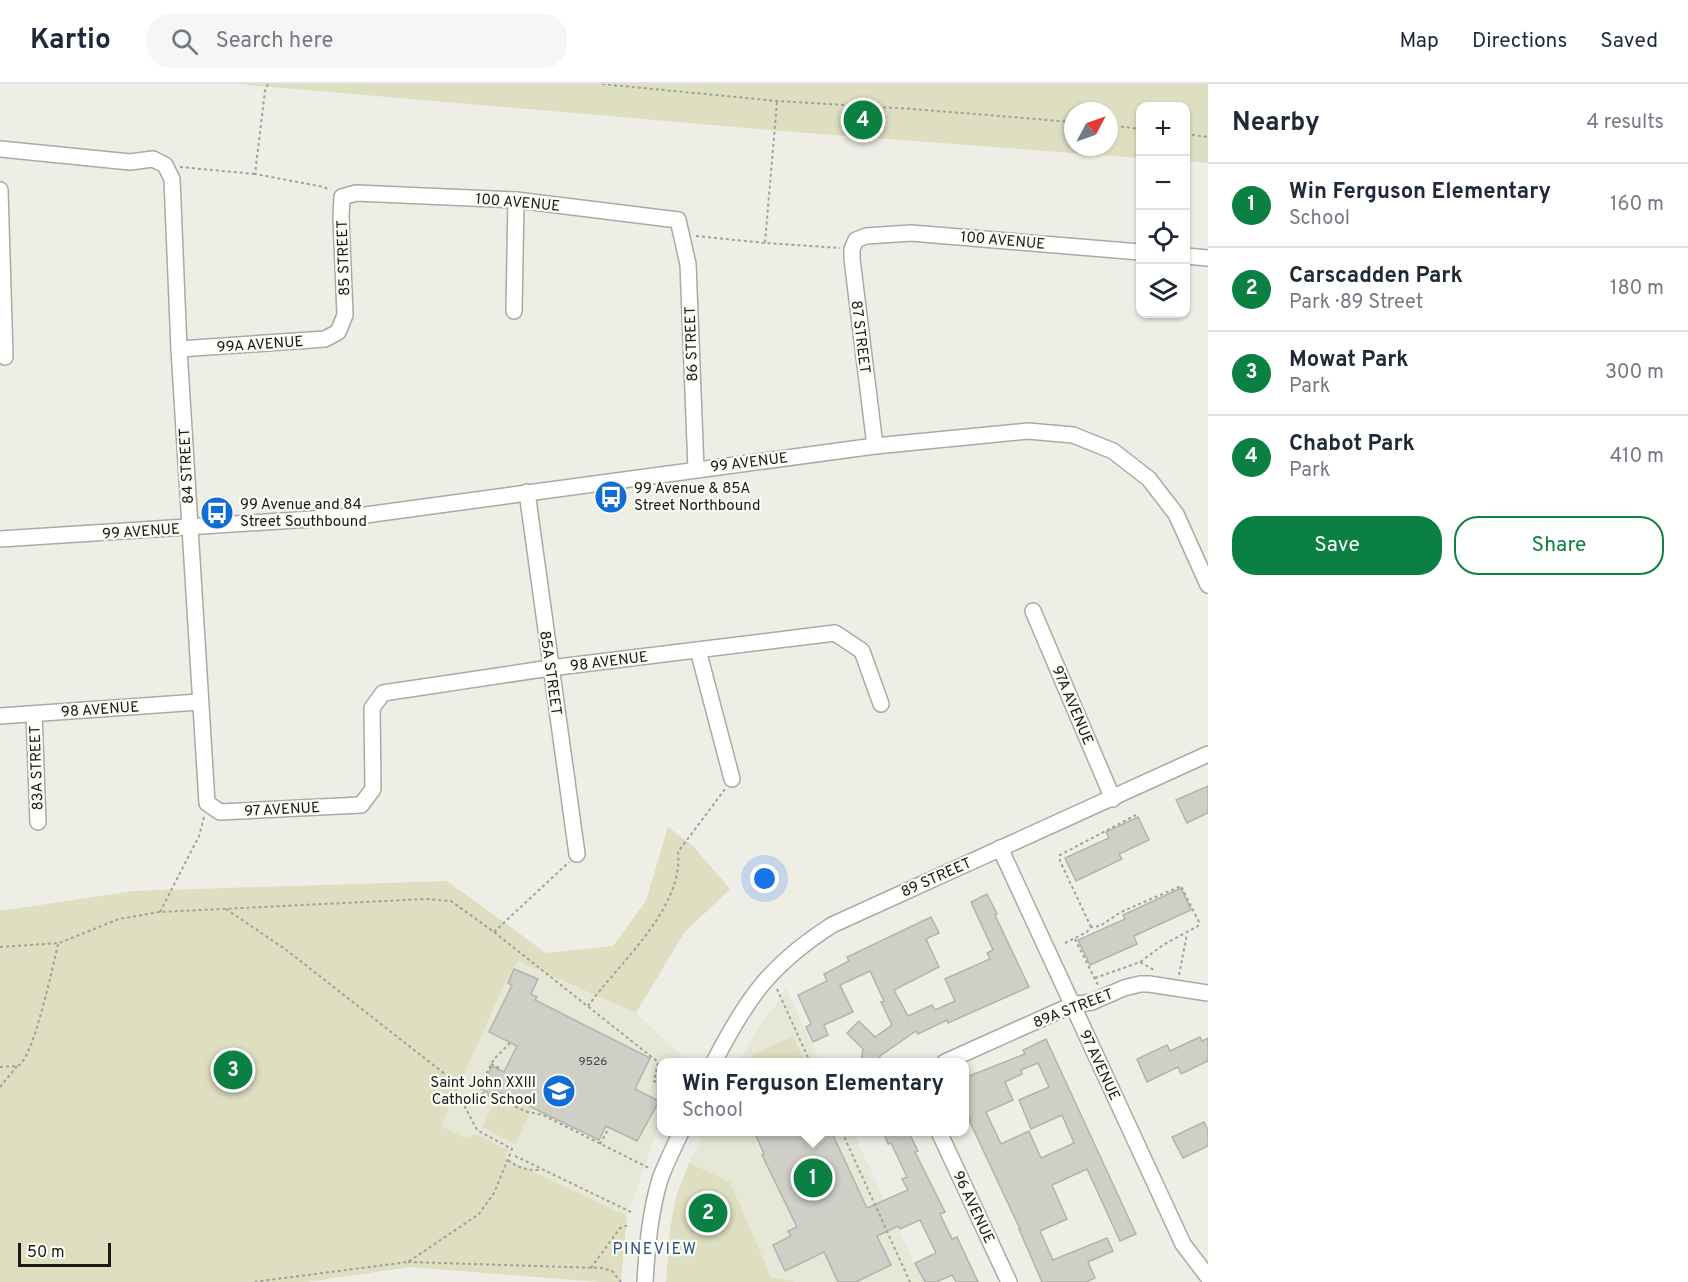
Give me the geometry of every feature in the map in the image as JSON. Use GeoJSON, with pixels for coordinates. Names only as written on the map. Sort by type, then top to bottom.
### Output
{"type":"FeatureCollection","features":[{"type":"Feature","properties":{"kind":"street"},"geometry":{"type":"LineString","coordinates":[[0,149],[130,162],[153,159],[165,165]]}},
{"type":"Feature","properties":{"kind":"street","name":"84 STREET"},"geometry":{"type":"LineString","coordinates":[[165,165],[172,179],[179,350],[207,803]]}},
{"type":"Feature","properties":{"kind":"street"},"geometry":{"type":"LineString","coordinates":[[0,190],[5,357]]}},
{"type":"Feature","properties":{"kind":"street","name":"100 AVENUE"},"geometry":{"type":"LineString","coordinates":[[349,195],[516,200],[680,227]]}},
{"type":"Feature","properties":{"kind":"street","name":"85 STREET"},"geometry":{"type":"LineString","coordinates":[[338,332],[345,315],[341,217],[349,195]]}},
{"type":"Feature","properties":{"kind":"street"},"geometry":{"type":"LineString","coordinates":[[514,311],[516,200]]}},
{"type":"Feature","properties":{"kind":"street","name":"86 STREET"},"geometry":{"type":"LineString","coordinates":[[680,227],[688,264],[696,469]]}},
{"type":"Feature","properties":{"kind":"street","name":"100 AVENUE"},"geometry":{"type":"LineString","coordinates":[[852,249],[856,240],[866,236],[911,232],[1136,252]]}},
{"type":"Feature","properties":{"kind":"street","name":"87 STREET"},"geometry":{"type":"LineString","coordinates":[[852,249],[875,446]]}},
{"type":"Feature","properties":{"kind":"street"},"geometry":{"type":"LineString","coordinates":[[1190,256],[1208,258]]}},
{"type":"Feature","properties":{"kind":"street","name":"99A AVENUE"},"geometry":{"type":"LineString","coordinates":[[179,350],[325,339],[338,332]]}},
{"type":"Feature","properties":{"kind":"street","name":"99 AVENUE"},"geometry":{"type":"LineString","coordinates":[[0,539],[358,516],[875,446],[1028,431],[1073,435],[1113,451],[1149,479],[1176,514],[1206,575]]}},
{"type":"Feature","properties":{"kind":"street","name":"85A STREET"},"geometry":{"type":"LineString","coordinates":[[527,492],[577,854]]}},
{"type":"Feature","properties":{"kind":"street","name":"97A AVENUE"},"geometry":{"type":"LineString","coordinates":[[1033,611],[1113,799]]}},
{"type":"Feature","properties":{"kind":"street","name":"98 AVENUE"},"geometry":{"type":"LineString","coordinates":[[361,805],[373,789],[372,708],[383,693],[550,668],[835,633],[862,651],[881,704]]}},
{"type":"Feature","properties":{"kind":"street"},"geometry":{"type":"LineString","coordinates":[[698,650],[732,779]]}},
{"type":"Feature","properties":{"kind":"street","name":"98 AVENUE"},"geometry":{"type":"LineString","coordinates":[[0,716],[200,702]]}},
{"type":"Feature","properties":{"kind":"street","name":"83A STREET"},"geometry":{"type":"LineString","coordinates":[[34,714],[38,822]]}},
{"type":"Feature","properties":{"kind":"street","name":"89 STREET"},"geometry":{"type":"LineString","coordinates":[[716,1058],[745,1006],[769,975],[792,953],[839,922],[1208,754]]}},
{"type":"Feature","properties":{"kind":"street","name":"97 AVENUE"},"geometry":{"type":"LineString","coordinates":[[207,803],[220,812],[361,805]]}},
{"type":"Feature","properties":{"kind":"street","name":"97 AVENUE"},"geometry":{"type":"LineString","coordinates":[[1000,848],[1183,1244],[1208,1277]]}},
{"type":"Feature","properties":{"kind":"street","name":"89A STREET"},"geometry":{"type":"LineString","coordinates":[[954,1058],[1072,1005],[1092,1002],[1124,988],[1149,984],[1208,993]]}},
{"type":"Feature","properties":{"kind":"street"},"geometry":{"type":"LineString","coordinates":[[645,1282],[649,1232],[662,1175],[679,1136]]}},
{"type":"Feature","properties":{"kind":"street","name":"96 AVENUE"},"geometry":{"type":"LineString","coordinates":[[941,1136],[1010,1282]]}},
{"type":"Feature","properties":{"kind":"path"},"geometry":{"type":"LineString","coordinates":[[255,174],[265,91],[268,84]]}},
{"type":"Feature","properties":{"kind":"path"},"geometry":{"type":"LineString","coordinates":[[603,84],[777,101],[1064,121]]}},
{"type":"Feature","properties":{"kind":"path"},"geometry":{"type":"LineString","coordinates":[[765,243],[777,101]]}},
{"type":"Feature","properties":{"kind":"path"},"geometry":{"type":"LineString","coordinates":[[1118,126],[1136,128]]}},
{"type":"Feature","properties":{"kind":"path"},"geometry":{"type":"LineString","coordinates":[[1190,134],[1208,136]]}},
{"type":"Feature","properties":{"kind":"path"},"geometry":{"type":"LineString","coordinates":[[165,165],[255,174],[324,187],[349,195]]}},
{"type":"Feature","properties":{"kind":"path"},"geometry":{"type":"LineString","coordinates":[[680,227],[765,243],[852,249]]}},
{"type":"Feature","properties":{"kind":"path"},"geometry":{"type":"LineString","coordinates":[[588,1006],[662,912],[677,876],[678,852],[732,779]]}},
{"type":"Feature","properties":{"kind":"path"},"geometry":{"type":"LineString","coordinates":[[160,912],[200,836],[207,803]]}},
{"type":"Feature","properties":{"kind":"path"},"geometry":{"type":"LineString","coordinates":[[1091,927],[1060,861],[1060,855],[1136,815]]}},
{"type":"Feature","properties":{"kind":"path"},"geometry":{"type":"LineString","coordinates":[[494,932],[577,854]]}},
{"type":"Feature","properties":{"kind":"path"},"geometry":{"type":"LineString","coordinates":[[1065,943],[1075,939],[1091,927],[1100,926],[1121,912],[1181,886],[1198,922],[1196,928],[1163,945],[1140,962],[1095,978]]}},
{"type":"Feature","properties":{"kind":"path"},"geometry":{"type":"LineString","coordinates":[[0,947],[59,943],[119,920],[160,912],[426,899],[451,901],[494,932],[657,1061]]}},
{"type":"Feature","properties":{"kind":"path"},"geometry":{"type":"LineString","coordinates":[[226,909],[285,949],[450,1078],[477,1130],[512,1149],[494,1193],[479,1214],[408,1262]]}},
{"type":"Feature","properties":{"kind":"path"},"geometry":{"type":"LineString","coordinates":[[1178,979],[1187,934]]}},
{"type":"Feature","properties":{"kind":"path"},"geometry":{"type":"LineString","coordinates":[[1075,939],[1099,988]]}},
{"type":"Feature","properties":{"kind":"path"},"geometry":{"type":"LineString","coordinates":[[0,1087],[26,1057],[33,1040],[59,943]]}},
{"type":"Feature","properties":{"kind":"path"},"geometry":{"type":"LineString","coordinates":[[1140,962],[1153,969],[1155,976]]}},
{"type":"Feature","properties":{"kind":"path"},"geometry":{"type":"LineString","coordinates":[[769,975],[808,1058]]}},
{"type":"Feature","properties":{"kind":"path"},"geometry":{"type":"LineString","coordinates":[[510,1043],[491,1064],[480,1086],[482,1093],[528,1112],[543,1114],[662,1175]]}},
{"type":"Feature","properties":{"kind":"path"},"geometry":{"type":"LineString","coordinates":[[491,1064],[501,1069]]}},
{"type":"Feature","properties":{"kind":"path"},"geometry":{"type":"LineString","coordinates":[[0,1067],[18,1065]]}},
{"type":"Feature","properties":{"kind":"path"},"geometry":{"type":"LineString","coordinates":[[657,1067],[654,1081],[657,1082]]}},
{"type":"Feature","properties":{"kind":"path"},"geometry":{"type":"LineString","coordinates":[[600,1144],[609,1128]]}},
{"type":"Feature","properties":{"kind":"path"},"geometry":{"type":"LineString","coordinates":[[844,1136],[910,1282]]}},
{"type":"Feature","properties":{"kind":"path"},"geometry":{"type":"LineString","coordinates":[[515,1156],[631,1212]]}},
{"type":"Feature","properties":{"kind":"path"},"geometry":{"type":"LineString","coordinates":[[508,1160],[525,1170],[546,1171]]}},
{"type":"Feature","properties":{"kind":"path"},"geometry":{"type":"LineString","coordinates":[[591,1268],[620,1228],[628,1226]]}},
{"type":"Feature","properties":{"kind":"path"},"geometry":{"type":"LineString","coordinates":[[253,1282],[408,1262],[591,1268],[612,1271],[621,1282]]}},
{"type":"Feature","properties":{"kind":"shaded area","name":"Saint John XXIII Catholic School"},"geometry":{"type":"Polygon","coordinates":[[[516,959],[636,1013],[684,1058],[657,1058],[657,1130],[627,1216],[441,1127],[516,959]]]}},
{"type":"Feature","properties":{"kind":"shaded area"},"geometry":{"type":"Polygon","coordinates":[[[786,988],[818,1058],[740,1058],[768,1013],[776,1005],[786,988]]]}},
{"type":"Feature","properties":{"kind":"shaded area"},"geometry":{"type":"Polygon","coordinates":[[[702,1136],[855,1136],[923,1282],[796,1282],[771,1277],[730,1183],[689,1163],[702,1136]]]}},
{"type":"Feature","properties":{"kind":"green space"},"geometry":{"type":"Polygon","coordinates":[[[238,84],[1208,84],[1208,163],[1190,161],[1190,102],[1136,102],[1136,158],[1113,156],[1118,156],[1118,102],[1064,102],[1064,152],[794,132],[238,84]]]}},
{"type":"Feature","properties":{"kind":"green space"},"geometry":{"type":"Polygon","coordinates":[[[668,827],[694,847],[730,889],[684,933],[636,1013],[518,961],[506,981],[441,1126],[467,1139],[475,1134],[508,1150],[505,1158],[627,1216],[621,1282],[410,1267],[307,1282],[0,1282],[0,911],[133,891],[447,881],[546,953],[613,946],[646,901],[668,827]]]}},
{"type":"Feature","properties":{"kind":"green space"},"geometry":{"type":"Polygon","coordinates":[[[793,1036],[804,1058],[754,1058],[752,1055],[793,1036]]]}},
{"type":"Feature","properties":{"kind":"green space"},"geometry":{"type":"Polygon","coordinates":[[[500,1092],[532,1108],[515,1144],[482,1127],[500,1092]]]}},
{"type":"Feature","properties":{"kind":"green space"},"geometry":{"type":"Polygon","coordinates":[[[689,1163],[730,1182],[771,1277],[796,1282],[666,1282],[670,1229],[676,1197],[689,1163]]]}},
{"type":"Feature","properties":{"kind":"building"},"geometry":{"type":"Polygon","coordinates":[[[1208,786],[1208,813],[1187,823],[1176,800],[1208,786]]]}},
{"type":"Feature","properties":{"kind":"building"},"geometry":{"type":"Polygon","coordinates":[[[1138,817],[1149,840],[1119,854],[1122,859],[1076,881],[1065,858],[1109,838],[1106,832],[1138,817]]]}},
{"type":"Feature","properties":{"kind":"building"},"geometry":{"type":"Polygon","coordinates":[[[1181,888],[1191,910],[1134,936],[1137,944],[1090,965],[1078,940],[1125,919],[1123,915],[1181,888]]]}},
{"type":"Feature","properties":{"kind":"building"},"geometry":{"type":"Polygon","coordinates":[[[987,894],[1029,987],[948,1023],[947,1020],[918,1034],[916,1031],[880,1058],[862,1058],[863,1049],[847,1033],[859,1021],[875,1037],[892,1025],[870,971],[840,985],[853,1012],[824,1025],[828,1035],[813,1042],[806,1027],[811,1024],[798,995],[827,981],[824,974],[849,961],[847,957],[931,917],[939,933],[926,939],[939,967],[894,990],[908,1016],[932,1005],[935,1010],[955,1001],[945,979],[990,959],[987,953],[993,950],[971,902],[987,894]]]}},
{"type":"Feature","properties":{"kind":"building","name":"Saint John XXIII Catholic School"},"geometry":{"type":"Polygon","coordinates":[[[514,969],[538,979],[531,994],[537,997],[535,1000],[650,1058],[635,1089],[657,1100],[657,1105],[637,1141],[606,1126],[599,1140],[500,1092],[497,1098],[481,1089],[492,1066],[504,1072],[517,1046],[489,1032],[512,985],[508,983],[514,969]]]}},
{"type":"Feature","properties":{"kind":"building"},"geometry":{"type":"Polygon","coordinates":[[[1200,1037],[1202,1041],[1208,1038],[1208,1061],[1181,1074],[1178,1067],[1147,1082],[1137,1059],[1167,1045],[1170,1051],[1200,1037]]]}},
{"type":"Feature","properties":{"kind":"building"},"geometry":{"type":"Polygon","coordinates":[[[1046,1039],[1136,1234],[1120,1241],[1087,1169],[1052,1185],[1067,1219],[1040,1231],[1053,1260],[1107,1238],[1113,1251],[1088,1262],[1095,1278],[1086,1282],[1042,1282],[969,1120],[971,1120],[969,1116],[969,1076],[1025,1054],[1023,1050],[1046,1039]],[[1038,1063],[1021,1070],[1022,1074],[1005,1082],[1013,1100],[986,1112],[1001,1144],[1029,1131],[1041,1158],[1074,1143],[1062,1115],[1031,1129],[1019,1100],[1049,1087],[1038,1063]]]}},
{"type":"Feature","properties":{"kind":"building"},"geometry":{"type":"Polygon","coordinates":[[[1204,1122],[1208,1130],[1208,1146],[1183,1158],[1172,1137],[1204,1122]]]}},
{"type":"Feature","properties":{"kind":"building"},"geometry":{"type":"Polygon","coordinates":[[[756,1136],[833,1136],[867,1208],[908,1190],[902,1179],[907,1177],[891,1143],[888,1144],[885,1136],[910,1136],[918,1151],[915,1152],[945,1212],[940,1214],[952,1239],[957,1237],[978,1282],[956,1282],[952,1275],[936,1282],[925,1282],[915,1263],[936,1253],[920,1220],[900,1229],[898,1226],[877,1236],[891,1265],[856,1282],[838,1282],[824,1252],[785,1271],[773,1245],[791,1236],[788,1231],[797,1227],[762,1155],[764,1154],[756,1136]]]}},
{"type":"Feature","properties":{"kind":"place","name":"Chabot Park"},"geometry":{"type":"Point","coordinates":[863,120]}},
{"type":"Feature","properties":{"kind":"place","name":"99 Avenue & 85A Street Northbound"},"geometry":{"type":"Point","coordinates":[611,497]}},
{"type":"Feature","properties":{"kind":"place","name":"99 Avenue and 84 Street Southbound"},"geometry":{"type":"Point","coordinates":[217,513]}},
{"type":"Feature","properties":{"kind":"place","name":"Mowat Park"},"geometry":{"type":"Point","coordinates":[233,1070]}},
{"type":"Feature","properties":{"kind":"place","name":"Saint John XXIII Catholic School"},"geometry":{"type":"Point","coordinates":[559,1091]}},
{"type":"Feature","properties":{"kind":"place","name":"Win Ferguson Elementary"},"geometry":{"type":"Point","coordinates":[813,1178]}},
{"type":"Feature","properties":{"kind":"place","name":"Carscadden Park"},"geometry":{"type":"Point","coordinates":[708,1213]}},
{"type":"Feature","properties":{"kind":"district","name":"PINEVIEW"},"geometry":{"type":"Point","coordinates":[655,1248]}}]}
